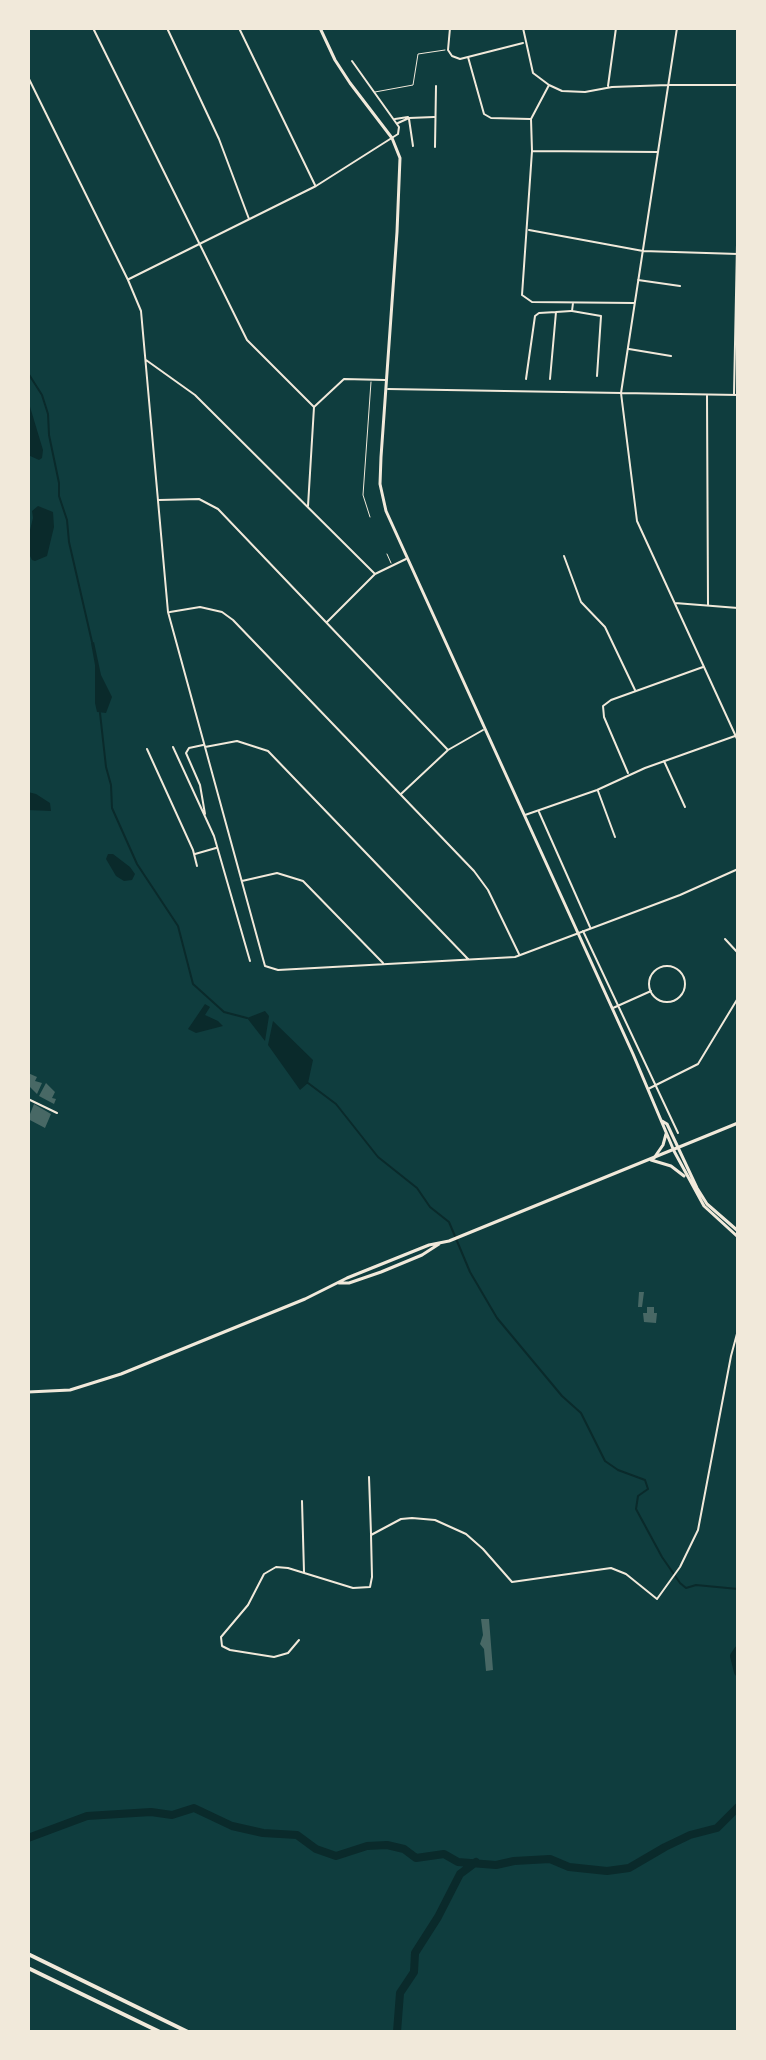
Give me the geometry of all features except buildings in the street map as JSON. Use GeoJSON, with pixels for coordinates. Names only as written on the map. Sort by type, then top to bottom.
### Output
{"type":"FeatureCollection","features":[{"type":"Feature","properties":{"kind":"highway"},"geometry":{"type":"LineString","coordinates":[[29,1954],[188,2032]]}},
{"type":"Feature","properties":{"kind":"highway"},"geometry":{"type":"LineString","coordinates":[[28,1968],[160,2032]]}},
{"type":"Feature","properties":{"kind":"main road"},"geometry":{"type":"LineString","coordinates":[[320,28],[327,46],[350,83],[392,138],[401,170],[380,484],[386,511],[666,1134],[707,1204],[738,1231]]}},
{"type":"Feature","properties":{"kind":"main road"},"geometry":{"type":"LineString","coordinates":[[662,1121],[667,1124],[687,1179],[704,1206],[738,1237]]}},
{"type":"Feature","properties":{"kind":"main road"},"geometry":{"type":"LineString","coordinates":[[28,1392],[50,1392],[88,1385],[339,1283],[349,1283],[381,1272],[422,1255],[439,1244],[738,1123]]}},
{"type":"Feature","properties":{"kind":"main road"},"geometry":{"type":"LineString","coordinates":[[652,1159],[663,1145],[666,1134]]}},
{"type":"Feature","properties":{"kind":"main road"},"geometry":{"type":"LineString","coordinates":[[652,1159],[671,1166],[687,1179]]}},
{"type":"Feature","properties":{"kind":"street"},"geometry":{"type":"LineString","coordinates":[[93,28],[247,340],[314,407]]}},
{"type":"Feature","properties":{"kind":"street"},"geometry":{"type":"LineString","coordinates":[[167,28],[219,139],[249,220]]}},
{"type":"Feature","properties":{"kind":"street"},"geometry":{"type":"LineString","coordinates":[[239,28],[316,186]]}},
{"type":"Feature","properties":{"kind":"street"},"geometry":{"type":"LineString","coordinates":[[450,28],[448,50],[455,58],[524,42]]}},
{"type":"Feature","properties":{"kind":"street"},"geometry":{"type":"LineString","coordinates":[[523,28],[531,70],[562,91],[738,85]]}},
{"type":"Feature","properties":{"kind":"street"},"geometry":{"type":"LineString","coordinates":[[608,88],[616,28],[610,28]]}},
{"type":"Feature","properties":{"kind":"street"},"geometry":{"type":"LineString","coordinates":[[524,816],[597,790],[664,761],[737,739],[636,518],[621,393],[677,28]]}},
{"type":"Feature","properties":{"kind":"street"},"geometry":{"type":"LineString","coordinates":[[468,57],[484,114],[491,118],[531,119]]}},
{"type":"Feature","properties":{"kind":"street"},"geometry":{"type":"LineString","coordinates":[[128,280],[316,186],[400,131],[352,61]]}},
{"type":"Feature","properties":{"kind":"street"},"geometry":{"type":"LineString","coordinates":[[28,77],[141,311],[168,612],[265,966],[278,970],[520,955],[680,895],[738,869]]}},
{"type":"Feature","properties":{"kind":"street"},"geometry":{"type":"LineString","coordinates":[[549,85],[531,119],[532,151],[521,291],[532,302],[634,303]]}},
{"type":"Feature","properties":{"kind":"street"},"geometry":{"type":"LineString","coordinates":[[435,147],[436,86]]}},
{"type":"Feature","properties":{"kind":"street"},"geometry":{"type":"LineString","coordinates":[[395,121],[401,116],[436,117]]}},
{"type":"Feature","properties":{"kind":"street"},"geometry":{"type":"LineString","coordinates":[[409,118],[413,146]]}},
{"type":"Feature","properties":{"kind":"street"},"geometry":{"type":"LineString","coordinates":[[532,151],[658,152]]}},
{"type":"Feature","properties":{"kind":"street"},"geometry":{"type":"LineString","coordinates":[[386,389],[736,395],[738,195]]}},
{"type":"Feature","properties":{"kind":"street"},"geometry":{"type":"LineString","coordinates":[[527,230],[643,251],[737,254]]}},
{"type":"Feature","properties":{"kind":"street"},"geometry":{"type":"LineString","coordinates":[[638,280],[680,286]]}},
{"type":"Feature","properties":{"kind":"street"},"geometry":{"type":"LineString","coordinates":[[572,311],[573,302]]}},
{"type":"Feature","properties":{"kind":"street"},"geometry":{"type":"LineString","coordinates":[[526,379],[535,316],[572,311],[601,315],[597,376]]}},
{"type":"Feature","properties":{"kind":"street"},"geometry":{"type":"LineString","coordinates":[[550,379],[556,312]]}},
{"type":"Feature","properties":{"kind":"street"},"geometry":{"type":"LineString","coordinates":[[628,349],[671,356]]}},
{"type":"Feature","properties":{"kind":"street"},"geometry":{"type":"LineString","coordinates":[[146,360],[195,395],[375,574]]}},
{"type":"Feature","properties":{"kind":"street"},"geometry":{"type":"LineString","coordinates":[[308,507],[314,407],[342,380],[387,380]]}},
{"type":"Feature","properties":{"kind":"street"},"geometry":{"type":"LineString","coordinates":[[707,395],[708,605]]}},
{"type":"Feature","properties":{"kind":"street"},"geometry":{"type":"LineString","coordinates":[[158,500],[199,499],[218,509],[448,750]]}},
{"type":"Feature","properties":{"kind":"street"},"geometry":{"type":"LineString","coordinates":[[564,556],[581,602],[605,627],[635,691]]}},
{"type":"Feature","properties":{"kind":"street"},"geometry":{"type":"LineString","coordinates":[[326,623],[375,574],[406,559]]}},
{"type":"Feature","properties":{"kind":"street"},"geometry":{"type":"LineString","coordinates":[[673,603],[738,608]]}},
{"type":"Feature","properties":{"kind":"street"},"geometry":{"type":"LineString","coordinates":[[168,612],[200,607],[222,612],[233,620],[484,883],[520,955]]}},
{"type":"Feature","properties":{"kind":"street"},"geometry":{"type":"LineString","coordinates":[[629,775],[602,711],[608,702],[703,667]]}},
{"type":"Feature","properties":{"kind":"street"},"geometry":{"type":"LineString","coordinates":[[401,794],[448,750],[485,730]]}},
{"type":"Feature","properties":{"kind":"street"},"geometry":{"type":"LineString","coordinates":[[205,815],[201,790],[186,753],[189,748],[237,741],[268,751],[469,960]]}},
{"type":"Feature","properties":{"kind":"street"},"geometry":{"type":"LineString","coordinates":[[173,747],[217,848],[250,961]]}},
{"type":"Feature","properties":{"kind":"street"},"geometry":{"type":"LineString","coordinates":[[147,749],[197,866]]}},
{"type":"Feature","properties":{"kind":"street"},"geometry":{"type":"LineString","coordinates":[[664,761],[685,807]]}},
{"type":"Feature","properties":{"kind":"street"},"geometry":{"type":"LineString","coordinates":[[193,791],[201,790]]}},
{"type":"Feature","properties":{"kind":"street"},"geometry":{"type":"LineString","coordinates":[[597,790],[615,837]]}},
{"type":"Feature","properties":{"kind":"street"},"geometry":{"type":"LineString","coordinates":[[538,811],[590,927]]}},
{"type":"Feature","properties":{"kind":"street"},"geometry":{"type":"LineString","coordinates":[[194,854],[217,848]]}},
{"type":"Feature","properties":{"kind":"street"},"geometry":{"type":"LineString","coordinates":[[240,881],[277,873],[303,881],[384,964]]}},
{"type":"Feature","properties":{"kind":"street"},"geometry":{"type":"LineString","coordinates":[[583,930],[678,1133]]}},
{"type":"Feature","properties":{"kind":"street"},"geometry":{"type":"LineString","coordinates":[[725,939],[738,953]]}},
{"type":"Feature","properties":{"kind":"street"},"geometry":{"type":"LineString","coordinates":[[662,967],[673,967],[685,980],[681,996],[670,1002],[659,1000],[651,991],[653,974],[662,967]]}},
{"type":"Feature","properties":{"kind":"street"},"geometry":{"type":"LineString","coordinates":[[612,1009],[651,991]]}},
{"type":"Feature","properties":{"kind":"street"},"geometry":{"type":"LineString","coordinates":[[648,1089],[698,1064],[738,998]]}},
{"type":"Feature","properties":{"kind":"street"},"geometry":{"type":"LineString","coordinates":[[28,1099],[57,1113]]}},
{"type":"Feature","properties":{"kind":"street"},"geometry":{"type":"LineString","coordinates":[[371,1535],[401,1519],[420,1517],[435,1520],[475,1541],[512,1582],[607,1568],[626,1574],[657,1599],[696,1539],[733,1342],[738,1330]]}},
{"type":"Feature","properties":{"kind":"street"},"geometry":{"type":"LineString","coordinates":[[299,1640],[288,1653],[274,1657],[225,1649],[221,1637],[244,1611],[259,1582],[270,1569],[281,1567],[353,1588],[370,1587],[369,1477]]}},
{"type":"Feature","properties":{"kind":"street"},"geometry":{"type":"LineString","coordinates":[[302,1501],[304,1573]]}},
{"type":"Feature","properties":{"kind":"lane"},"geometry":{"type":"LineString","coordinates":[[375,92],[413,85],[418,54],[448,50]]}},
{"type":"Feature","properties":{"kind":"lane"},"geometry":{"type":"LineString","coordinates":[[370,517],[363,495],[372,379]]}},
{"type":"Feature","properties":{"kind":"lane"},"geometry":{"type":"LineString","coordinates":[[387,554],[392,565]]}},
{"type":"Feature","properties":{"kind":"water"},"geometry":{"type":"Polygon","coordinates":[[[28,400],[43,450],[39,460],[28,455],[28,400]]]}},
{"type":"Feature","properties":{"kind":"water"},"geometry":{"type":"Polygon","coordinates":[[[38,506],[53,512],[54,527],[47,556],[35,561],[28,552],[28,538],[32,511],[38,506]]]}},
{"type":"Feature","properties":{"kind":"water"},"geometry":{"type":"Polygon","coordinates":[[[94,642],[101,675],[112,697],[106,713],[97,712],[95,703],[95,665],[91,643],[94,642]]]}},
{"type":"Feature","properties":{"kind":"water"},"geometry":{"type":"Polygon","coordinates":[[[28,792],[50,803],[51,811],[28,810],[28,792]]]}},
{"type":"Feature","properties":{"kind":"water"},"geometry":{"type":"Polygon","coordinates":[[[108,854],[113,854],[130,867],[135,874],[132,880],[124,881],[116,876],[106,859],[108,854]]]}},
{"type":"Feature","properties":{"kind":"water"},"geometry":{"type":"Polygon","coordinates":[[[205,1004],[210,1007],[205,1015],[223,1026],[196,1033],[188,1029],[205,1004]]]}},
{"type":"Feature","properties":{"kind":"water"},"geometry":{"type":"Polygon","coordinates":[[[265,1011],[269,1016],[265,1041],[247,1018],[265,1011]]]}},
{"type":"Feature","properties":{"kind":"water"},"geometry":{"type":"Polygon","coordinates":[[[273,1021],[313,1060],[308,1083],[300,1090],[268,1045],[273,1021]]]}},
{"type":"Feature","properties":{"kind":"waterway"},"geometry":{"type":"LineString","coordinates":[[28,373],[42,395],[48,414],[59,496],[67,520],[69,542],[92,642]]}},
{"type":"Feature","properties":{"kind":"waterway"},"geometry":{"type":"LineString","coordinates":[[100,713],[112,808],[137,864],[178,926],[193,984],[224,1012],[247,1018]]}},
{"type":"Feature","properties":{"kind":"waterway"},"geometry":{"type":"LineString","coordinates":[[308,1083],[336,1104],[378,1157],[417,1188],[430,1207],[449,1222],[470,1272],[497,1318],[562,1396],[581,1413],[605,1461],[618,1470],[645,1480],[648,1489],[638,1496],[636,1509],[680,1583],[686,1588],[696,1585],[738,1589]]}},
{"type":"Feature","properties":{"kind":"waterway"},"geometry":{"type":"LineString","coordinates":[[738,1650],[734,1656],[738,1672]]}},
{"type":"Feature","properties":{"kind":"waterway"},"geometry":{"type":"LineString","coordinates":[[28,1838],[87,1816],[151,1812],[172,1815],[194,1808],[232,1826],[263,1833],[297,1835],[316,1849],[336,1856],[367,1846],[387,1845],[404,1849],[416,1858],[444,1854],[458,1862],[496,1865],[550,1859],[569,1867],[607,1871],[629,1868],[690,1835],[717,1828],[738,1807]]}},
{"type":"Feature","properties":{"kind":"waterway"},"geometry":{"type":"LineString","coordinates":[[397,2032],[400,1993],[414,1972],[415,1953],[460,1874],[476,1862]]}}]}
